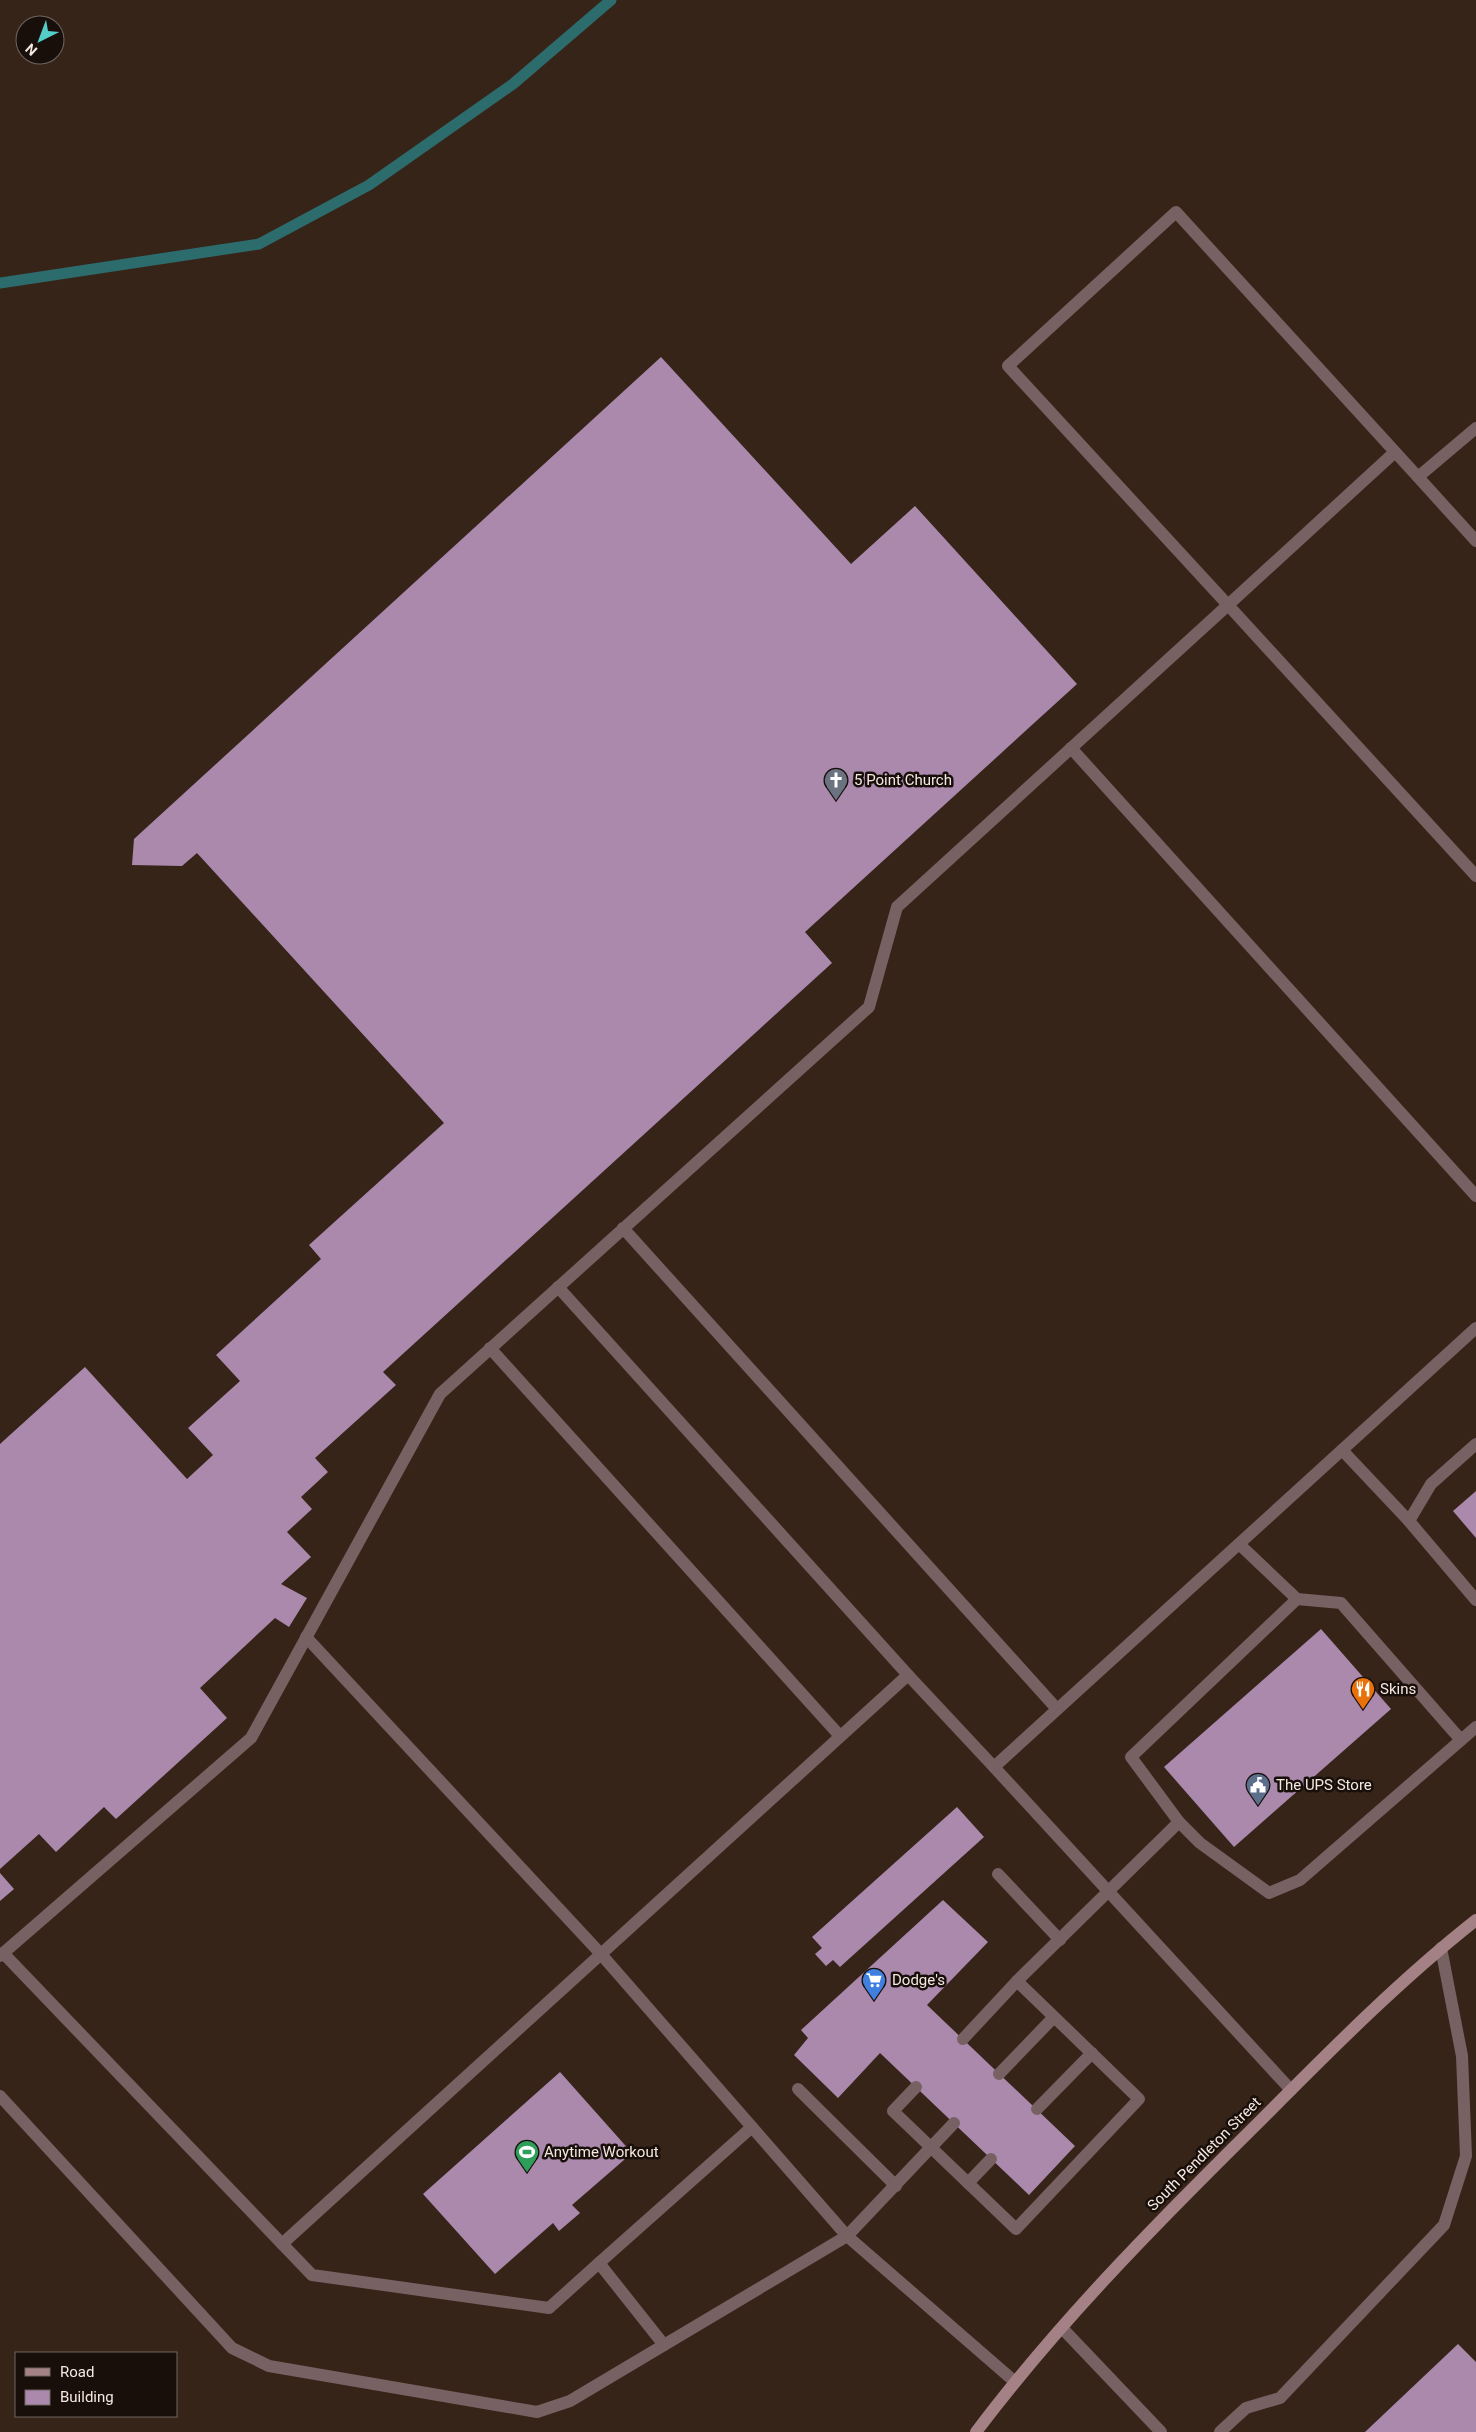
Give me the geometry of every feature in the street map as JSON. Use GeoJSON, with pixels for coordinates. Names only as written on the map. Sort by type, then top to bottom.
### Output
{"type":"FeatureCollection","features":[{"type":"Feature","properties":{"kind":"main road","name":"South Pendleton Street"},"geometry":{"type":"LineString","coordinates":[[976,2432],[1014,2381],[1136,2245],[1291,2090],[1441,1948],[1476,1920]]}},
{"type":"Feature","properties":{"kind":"lane"},"geometry":{"type":"LineString","coordinates":[[1476,541],[1176,212],[1008,366],[1476,876]]}},
{"type":"Feature","properties":{"kind":"lane"},"geometry":{"type":"LineString","coordinates":[[1418,477],[1476,428]]}},
{"type":"Feature","properties":{"kind":"lane"},"geometry":{"type":"LineString","coordinates":[[752,2127],[549,2308],[312,2275],[2,1955],[251,1738],[440,1394],[869,1007],[897,907],[1395,452]]}},
{"type":"Feature","properties":{"kind":"lane"},"geometry":{"type":"LineString","coordinates":[[1070,748],[1476,1196]]}},
{"type":"Feature","properties":{"kind":"lane"},"geometry":{"type":"LineString","coordinates":[[623,1228],[1057,1709]]}},
{"type":"Feature","properties":{"kind":"lane"},"geometry":{"type":"LineString","coordinates":[[558,1287],[908,1674],[1109,1890],[1291,2090]]}},
{"type":"Feature","properties":{"kind":"lane"},"geometry":{"type":"LineString","coordinates":[[994,1767],[1476,1328]]}},
{"type":"Feature","properties":{"kind":"lane"},"geometry":{"type":"LineString","coordinates":[[490,1348],[840,1736]]}},
{"type":"Feature","properties":{"kind":"lane"},"geometry":{"type":"LineString","coordinates":[[1409,1521],[1431,1484],[1476,1444]]}},
{"type":"Feature","properties":{"kind":"lane"},"geometry":{"type":"LineString","coordinates":[[1342,1450],[1409,1521],[1476,1600]]}},
{"type":"Feature","properties":{"kind":"lane"},"geometry":{"type":"LineString","coordinates":[[1239,1544],[1297,1598],[1341,1603],[1461,1740]]}},
{"type":"Feature","properties":{"kind":"lane"},"geometry":{"type":"LineString","coordinates":[[1297,1598],[1132,1757],[1179,1822],[1200,1844],[1269,1892],[1300,1880],[1476,1727]]}},
{"type":"Feature","properties":{"kind":"lane"},"geometry":{"type":"LineString","coordinates":[[306,1637],[600,1953],[847,2236],[1014,2381]]}},
{"type":"Feature","properties":{"kind":"lane"},"geometry":{"type":"LineString","coordinates":[[282,2244],[908,1674]]}},
{"type":"Feature","properties":{"kind":"lane"},"geometry":{"type":"LineString","coordinates":[[963,2039],[1017,1981],[1179,1822]]}},
{"type":"Feature","properties":{"kind":"lane"},"geometry":{"type":"LineString","coordinates":[[998,1874],[1060,1940]]}},
{"type":"Feature","properties":{"kind":"lane"},"geometry":{"type":"LineString","coordinates":[[1220,2432],[1246,2408],[1280,2398],[1444,2225],[1466,2156],[1462,2056],[1441,1948]]}},
{"type":"Feature","properties":{"kind":"lane"},"geometry":{"type":"LineString","coordinates":[[916,2087],[893,2111],[1016,2229],[1138,2099],[1017,1981]]}},
{"type":"Feature","properties":{"kind":"lane"},"geometry":{"type":"LineString","coordinates":[[999,2074],[1054,2017]]}},
{"type":"Feature","properties":{"kind":"lane"},"geometry":{"type":"LineString","coordinates":[[1038,2109],[1092,2053]]}},
{"type":"Feature","properties":{"kind":"lane"},"geometry":{"type":"LineString","coordinates":[[798,2089],[896,2186]]}},
{"type":"Feature","properties":{"kind":"lane"},"geometry":{"type":"LineString","coordinates":[[0,2096],[232,2348],[269,2366],[537,2412],[570,2401],[847,2236],[954,2123]]}},
{"type":"Feature","properties":{"kind":"lane"},"geometry":{"type":"LineString","coordinates":[[968,2183],[991,2159]]}},
{"type":"Feature","properties":{"kind":"lane"},"geometry":{"type":"LineString","coordinates":[[599,2264],[664,2345]]}},
{"type":"Feature","properties":{"kind":"lane"},"geometry":{"type":"LineString","coordinates":[[1062,2328],[1161,2432]]}},
{"type":"Feature","properties":{"kind":"building"},"geometry":{"type":"Polygon","coordinates":[[[661,357],[851,564],[915,506],[1077,684],[805,932],[832,963],[383,1372],[396,1385],[315,1458],[328,1472],[301,1497],[312,1509],[287,1532],[311,1557],[281,1584],[307,1598],[289,1627],[275,1618],[200,1688],[227,1718],[116,1819],[104,1807],[56,1852],[39,1834],[0,1869],[0,1444],[85,1367],[187,1479],[213,1455],[188,1428],[240,1381],[216,1355],[321,1259],[309,1245],[444,1123],[197,853],[182,866],[132,865],[134,839],[661,357]]]}},
{"type":"Feature","properties":{"kind":"building"},"geometry":{"type":"Polygon","coordinates":[[[1476,1491],[1476,1538],[1453,1511],[1476,1491]]]}},
{"type":"Feature","properties":{"kind":"building"},"geometry":{"type":"Polygon","coordinates":[[[1321,1629],[1391,1709],[1234,1847],[1164,1767],[1321,1629]]]}},
{"type":"Feature","properties":{"kind":"building"},"geometry":{"type":"Polygon","coordinates":[[[957,1807],[984,1837],[840,1967],[833,1960],[826,1966],[815,1954],[822,1948],[812,1937],[957,1807]]]}},
{"type":"Feature","properties":{"kind":"building"},"geometry":{"type":"Polygon","coordinates":[[[0,1873],[14,1889],[0,1901],[0,1873]]]}},
{"type":"Feature","properties":{"kind":"building"},"geometry":{"type":"Polygon","coordinates":[[[943,1900],[988,1942],[927,2005],[1075,2146],[1029,2195],[880,2053],[838,2098],[794,2055],[808,2038],[801,2030],[943,1900]]]}},
{"type":"Feature","properties":{"kind":"building","name":"Anytime Workout"},"geometry":{"type":"Polygon","coordinates":[[[560,2072],[632,2153],[572,2205],[580,2213],[559,2231],[553,2223],[495,2274],[423,2194],[560,2072]]]}},
{"type":"Feature","properties":{"kind":"building"},"geometry":{"type":"Polygon","coordinates":[[[1458,2344],[1476,2362],[1476,2432],[1365,2432],[1458,2344]]]}},
{"type":"Feature","properties":{"kind":"waterway"},"geometry":{"type":"LineString","coordinates":[[0,283],[259,244],[369,185],[513,84],[611,0]]}},
{"type":"Feature","properties":{"kind":"place","name":"5 Point Church"},"geometry":{"type":"Point","coordinates":[836,801]}},
{"type":"Feature","properties":{"kind":"place","name":"Skins"},"geometry":{"type":"Point","coordinates":[1363,1710]}},
{"type":"Feature","properties":{"kind":"place","name":"The UPS Store"},"geometry":{"type":"Point","coordinates":[1258,1806]}},
{"type":"Feature","properties":{"kind":"place","name":"Dodge's"},"geometry":{"type":"Point","coordinates":[874,2001]}},
{"type":"Feature","properties":{"kind":"place","name":"Anytime Workout"},"geometry":{"type":"Point","coordinates":[527,2173]}}]}
